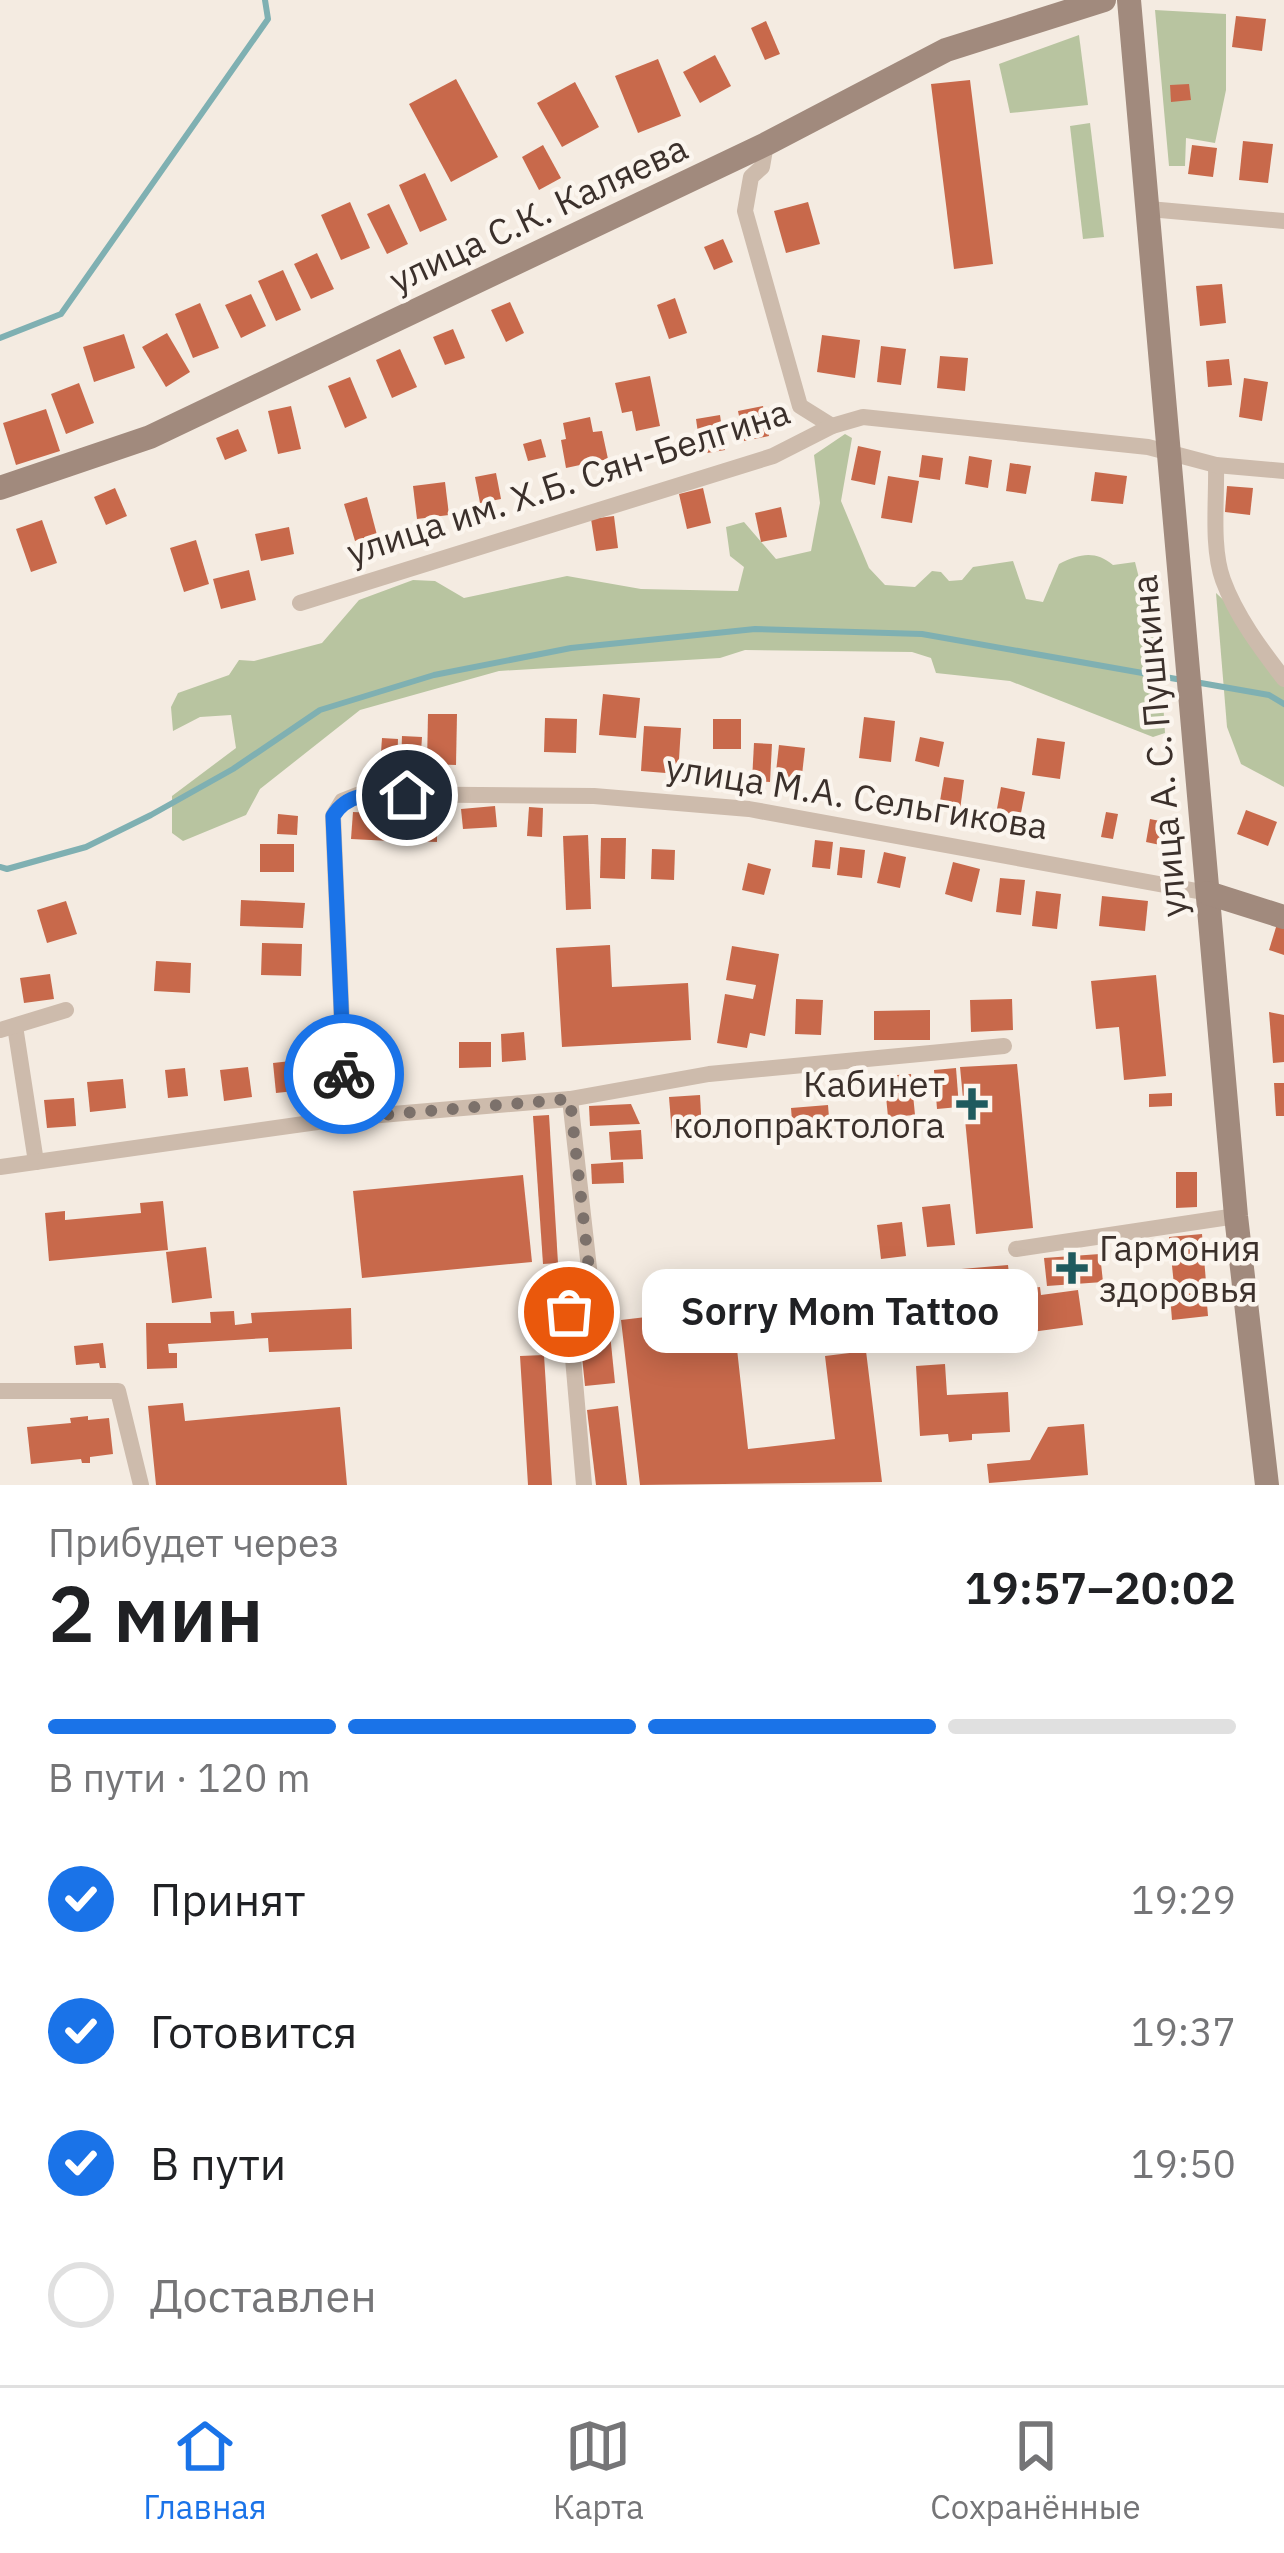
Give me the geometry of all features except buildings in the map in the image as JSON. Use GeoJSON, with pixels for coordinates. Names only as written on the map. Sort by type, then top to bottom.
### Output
{"type":"FeatureCollection","features":[{"type":"Feature","properties":{"kind":"main road","name":"улица С.К. Каляева"},"geometry":{"type":"LineString","coordinates":[[0,488],[150,437],[766,144],[946,50],[1104,0]]}},
{"type":"Feature","properties":{"kind":"main road","name":"улица А. С. Пушкина"},"geometry":{"type":"LineString","coordinates":[[1129,0],[1236,1216],[1267,1485]]}},
{"type":"Feature","properties":{"kind":"main road","name":"улица М.А. Сельгикова"},"geometry":{"type":"LineString","coordinates":[[1208,893],[1284,917]]}},
{"type":"Feature","properties":{"kind":"street"},"geometry":{"type":"LineString","coordinates":[[766,144],[762,167],[751,177],[745,211],[800,406],[832,426]]}},
{"type":"Feature","properties":{"kind":"street"},"geometry":{"type":"LineString","coordinates":[[1149,209],[1284,221]]}},
{"type":"Feature","properties":{"kind":"street","name":"улица им. Х.Б. Сян-Белгина"},"geometry":{"type":"LineString","coordinates":[[300,604],[773,456],[832,426],[862,417],[1166,451],[1216,465],[1284,471]]}},
{"type":"Feature","properties":{"kind":"street"},"geometry":{"type":"LineString","coordinates":[[1216,465],[1223,581],[1284,679]]}},
{"type":"Feature","properties":{"kind":"street","name":"улица М.А. Сельгикова"},"geometry":{"type":"LineString","coordinates":[[346,1118],[333,816],[342,801],[360,794],[594,796],[749,809],[1208,893]]}},
{"type":"Feature","properties":{"kind":"street"},"geometry":{"type":"LineString","coordinates":[[36,1162],[8,1028],[66,1010]]}},
{"type":"Feature","properties":{"kind":"street"},"geometry":{"type":"LineString","coordinates":[[0,1167],[346,1118],[570,1099],[709,1074],[1004,1046]]}},
{"type":"Feature","properties":{"kind":"street"},"geometry":{"type":"LineString","coordinates":[[570,1099],[591,1286],[569,1312],[584,1485]]}},
{"type":"Feature","properties":{"kind":"street"},"geometry":{"type":"LineString","coordinates":[[1016,1249],[1236,1216]]}},
{"type":"Feature","properties":{"kind":"street"},"geometry":{"type":"LineString","coordinates":[[0,1391],[118,1391],[141,1485]]}},
{"type":"Feature","properties":{"kind":"green space"},"geometry":{"type":"Polygon","coordinates":[[[1155,10],[1226,14],[1226,90],[1215,143],[1186,138],[1185,166],[1169,166],[1155,10]]]}},
{"type":"Feature","properties":{"kind":"green space"},"geometry":{"type":"Polygon","coordinates":[[[1079,35],[1088,105],[1010,113],[999,64],[1079,35]]]}},
{"type":"Feature","properties":{"kind":"green space"},"geometry":{"type":"Polygon","coordinates":[[[1090,123],[1104,237],[1083,239],[1070,126],[1090,123]]]}},
{"type":"Feature","properties":{"kind":"green space"},"geometry":{"type":"Polygon","coordinates":[[[845,434],[852,438],[841,501],[869,568],[885,585],[915,587],[932,571],[941,572],[949,581],[962,580],[973,567],[1013,561],[1026,599],[1043,602],[1059,564],[1087,555],[1113,565],[1135,562],[1140,582],[1156,585],[1165,733],[1153,737],[1010,681],[936,673],[931,658],[912,652],[745,650],[720,658],[499,671],[360,710],[260,789],[246,815],[183,841],[172,833],[172,796],[236,748],[231,715],[200,717],[173,731],[171,707],[178,693],[229,675],[239,660],[254,661],[322,643],[359,600],[413,580],[435,581],[464,598],[567,576],[641,589],[738,591],[744,567],[730,556],[726,527],[744,522],[776,559],[811,551],[820,503],[814,455],[845,434]]]}},
{"type":"Feature","properties":{"kind":"green space"},"geometry":{"type":"Polygon","coordinates":[[[1216,593],[1230,606],[1284,686],[1284,787],[1241,764],[1227,727],[1216,593]]]}},
{"type":"Feature","properties":{"kind":"waterway"},"geometry":{"type":"LineString","coordinates":[[0,338],[61,314],[268,19],[265,0]]}},
{"type":"Feature","properties":{"kind":"waterway"},"geometry":{"type":"LineString","coordinates":[[0,867],[86,847],[233,769],[320,710],[434,675],[571,648],[755,629],[922,634],[1182,680]]}},
{"type":"Feature","properties":{"kind":"waterway"},"geometry":{"type":"LineString","coordinates":[[1195,682],[1269,695],[1284,704]]}},
{"type":"Feature","properties":{"kind":"way so far"},"geometry":{"type":"LineString","coordinates":[[344,1074],[346,1118],[570,1099],[591,1286],[569,1312]]}},
{"type":"Feature","properties":{"kind":"place","name":"Кабинет колопрактолога"},"geometry":{"type":"Point","coordinates":[972,1104]}},
{"type":"Feature","properties":{"kind":"place","name":"Гармония здоровья"},"geometry":{"type":"Point","coordinates":[1072,1268]}},
{"type":"Feature","properties":{"kind":"place","name":"Sorry Mom Tattoo"},"geometry":{"type":"Point","coordinates":[569,1312]}},
{"type":"Feature","properties":{"kind":"route"},"geometry":{"type":"LineString","coordinates":[[344,1074],[333,816],[342,801],[360,794],[407,795]]}}]}
